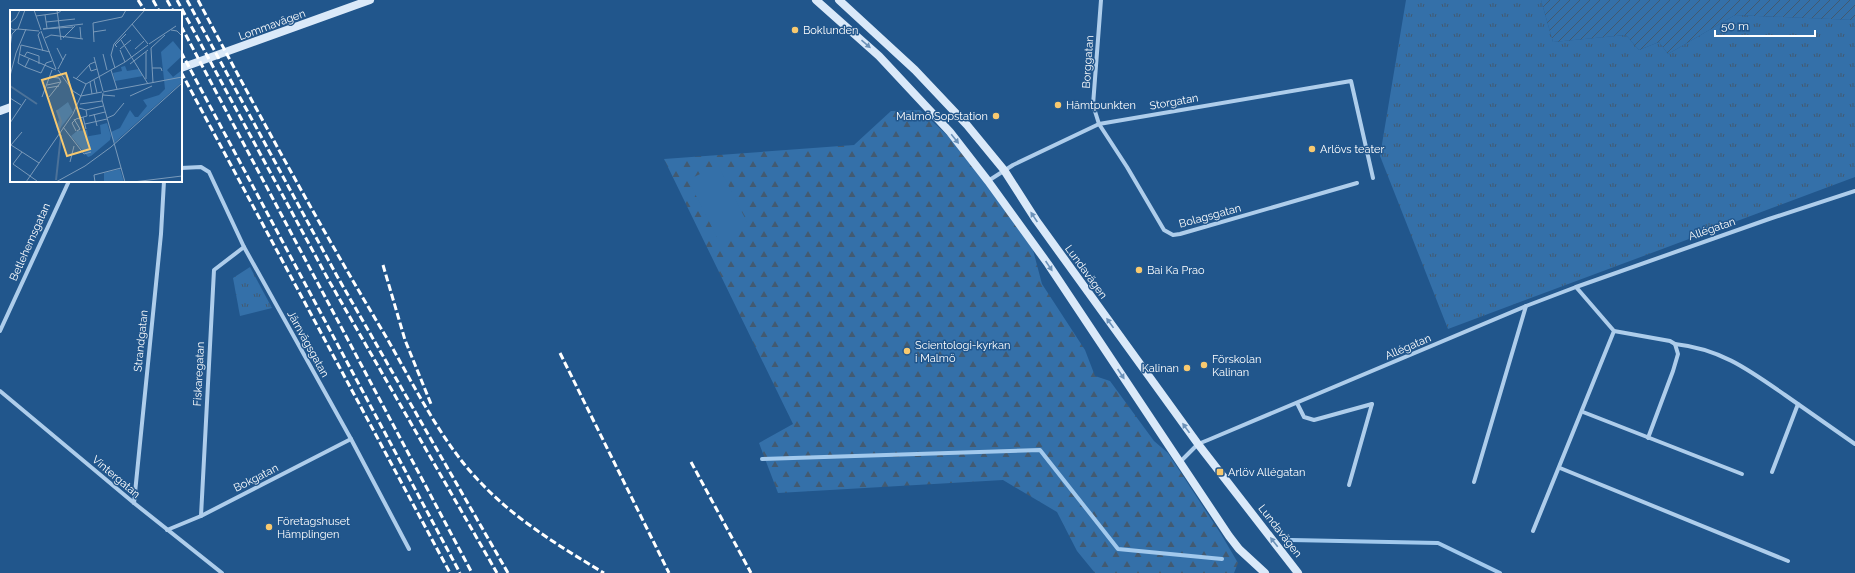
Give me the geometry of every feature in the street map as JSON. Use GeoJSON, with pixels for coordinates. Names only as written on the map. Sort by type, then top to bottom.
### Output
{"type":"FeatureCollection","features":[{"type":"Feature","properties":{"kind":"main road","name":"Lommavägen"},"geometry":{"type":"LineString","coordinates":[[182,68],[252,44],[370,0]]}},
{"type":"Feature","properties":{"kind":"main road"},"geometry":{"type":"LineString","coordinates":[[816,0],[879,56],[950,132],[988,181],[1048,264],[1239,549],[1264,573]]}},
{"type":"Feature","properties":{"kind":"main road","name":"Lundavägen"},"geometry":{"type":"LineString","coordinates":[[839,0],[915,70],[967,125],[1004,170],[1036,220],[1198,444],[1298,573]]}},
{"type":"Feature","properties":{"kind":"main road"},"geometry":{"type":"LineString","coordinates":[[0,111],[10,107]]}},
{"type":"Feature","properties":{"kind":"street","name":"Borggatan"},"geometry":{"type":"LineString","coordinates":[[1099,124],[1093,105],[1101,0]]}},
{"type":"Feature","properties":{"kind":"street","name":"Storgatan"},"geometry":{"type":"LineString","coordinates":[[988,181],[1004,170],[1099,124],[1351,81],[1373,178]]}},
{"type":"Feature","properties":{"kind":"street","name":"Bolagsgatan"},"geometry":{"type":"LineString","coordinates":[[1099,124],[1127,167],[1164,230],[1173,235],[1357,183]]}},
{"type":"Feature","properties":{"kind":"street","name":"Järnvägsgatan"},"geometry":{"type":"LineString","coordinates":[[182,168],[201,167],[209,172],[244,247],[351,439],[409,549]]}},
{"type":"Feature","properties":{"kind":"street","name":"Betlehemsgatan"},"geometry":{"type":"LineString","coordinates":[[0,331],[68,182]]}},
{"type":"Feature","properties":{"kind":"street","name":"Strandgatan"},"geometry":{"type":"LineString","coordinates":[[134,503],[161,234],[164,182]]}},
{"type":"Feature","properties":{"kind":"street","name":"Allégatan"},"geometry":{"type":"LineString","coordinates":[[1180,462],[1198,444],[1526,306],[1769,219],[1855,191]]}},
{"type":"Feature","properties":{"kind":"street","name":"Fiskaregatan"},"geometry":{"type":"LineString","coordinates":[[201,516],[214,270],[244,247]]}},
{"type":"Feature","properties":{"kind":"street"},"geometry":{"type":"LineString","coordinates":[[1576,287],[1614,331],[1670,341],[1675,344],[1694,346],[1716,353],[1740,364],[1855,444]]}},
{"type":"Feature","properties":{"kind":"street"},"geometry":{"type":"LineString","coordinates":[[1474,482],[1526,306]]}},
{"type":"Feature","properties":{"kind":"street"},"geometry":{"type":"LineString","coordinates":[[1534,531],[1583,412],[1614,331]]}},
{"type":"Feature","properties":{"kind":"street"},"geometry":{"type":"LineString","coordinates":[[1648,438],[1678,354],[1675,344]]}},
{"type":"Feature","properties":{"kind":"street","name":"Vintergatan"},"geometry":{"type":"LineString","coordinates":[[1,394],[167,530],[222,573]]}},
{"type":"Feature","properties":{"kind":"street"},"geometry":{"type":"LineString","coordinates":[[1297,403],[1304,416],[1314,420],[1372,404],[1349,485]]}},
{"type":"Feature","properties":{"kind":"street"},"geometry":{"type":"LineString","coordinates":[[1772,472],[1798,404]]}},
{"type":"Feature","properties":{"kind":"street"},"geometry":{"type":"LineString","coordinates":[[1583,412],[1742,474]]}},
{"type":"Feature","properties":{"kind":"street","name":"Bokgatan"},"geometry":{"type":"LineString","coordinates":[[167,530],[201,516],[351,439]]}},
{"type":"Feature","properties":{"kind":"street"},"geometry":{"type":"LineString","coordinates":[[1560,468],[1788,561]]}},
{"type":"Feature","properties":{"kind":"green space"},"geometry":{"type":"Polygon","coordinates":[[[1406,0],[1541,0],[1553,42],[1626,35],[1639,50],[1659,42],[1668,54],[1735,15],[1855,20],[1855,177],[1448,329],[1380,156],[1406,0]]]}},
{"type":"Feature","properties":{"kind":"green space"},"geometry":{"type":"Polygon","coordinates":[[[1541,0],[1855,0],[1855,20],[1735,15],[1668,54],[1659,42],[1639,50],[1626,35],[1553,42],[1541,0]]]}},
{"type":"Feature","properties":{"kind":"green space"},"geometry":{"type":"Polygon","coordinates":[[[920,110],[948,136],[984,181],[1033,250],[1042,284],[1085,350],[1095,376],[1110,381],[1154,441],[1168,453],[1221,534],[1238,563],[1234,573],[1095,573],[1077,551],[1057,512],[1003,480],[778,493],[759,443],[793,424],[664,159],[854,145],[891,111],[920,110]]]}},
{"type":"Feature","properties":{"kind":"green space"},"geometry":{"type":"Polygon","coordinates":[[[718,165],[749,226],[719,241],[688,180],[718,165]]]}},
{"type":"Feature","properties":{"kind":"green space"},"geometry":{"type":"Polygon","coordinates":[[[250,267],[272,308],[240,316],[233,278],[250,267]]]}},
{"type":"Feature","properties":{"kind":"waterway"},"geometry":{"type":"LineString","coordinates":[[762,459],[1040,450],[1118,549],[1222,559]]}},
{"type":"Feature","properties":{"kind":"waterway"},"geometry":{"type":"LineString","coordinates":[[1291,540],[1438,543],[1500,573]]}},
{"type":"Feature","properties":{"kind":"railway"},"geometry":{"type":"LineString","coordinates":[[138,0],[144,10]]}},
{"type":"Feature","properties":{"kind":"railway"},"geometry":{"type":"LineString","coordinates":[[153,0],[158,10]]}},
{"type":"Feature","properties":{"kind":"railway"},"geometry":{"type":"LineString","coordinates":[[167,0],[172,10]]}},
{"type":"Feature","properties":{"kind":"railway"},"geometry":{"type":"LineString","coordinates":[[177,0],[328,279],[497,573]]}},
{"type":"Feature","properties":{"kind":"railway"},"geometry":{"type":"LineString","coordinates":[[187,0],[337,276],[508,573]]}},
{"type":"Feature","properties":{"kind":"railway"},"geometry":{"type":"LineString","coordinates":[[198,0],[266,127],[360,294],[440,431],[466,466],[494,496],[539,532],[604,573]]}},
{"type":"Feature","properties":{"kind":"railway"},"geometry":{"type":"LineString","coordinates":[[182,28],[472,573]]}},
{"type":"Feature","properties":{"kind":"railway"},"geometry":{"type":"LineString","coordinates":[[182,54],[460,573]]}},
{"type":"Feature","properties":{"kind":"railway"},"geometry":{"type":"LineString","coordinates":[[182,74],[450,573]]}},
{"type":"Feature","properties":{"kind":"railway"},"geometry":{"type":"LineString","coordinates":[[383,265],[405,340],[431,404]]}},
{"type":"Feature","properties":{"kind":"railway"},"geometry":{"type":"LineString","coordinates":[[560,353],[669,573]]}},
{"type":"Feature","properties":{"kind":"railway"},"geometry":{"type":"LineString","coordinates":[[691,462],[751,573]]}},
{"type":"Feature","properties":{"kind":"place","name":"Boklunden"},"geometry":{"type":"Point","coordinates":[795,30]}},
{"type":"Feature","properties":{"kind":"place","name":"Hämtpunkten"},"geometry":{"type":"Point","coordinates":[1058,105]}},
{"type":"Feature","properties":{"kind":"place","name":"Malmö Sopstation"},"geometry":{"type":"Point","coordinates":[996,116]}},
{"type":"Feature","properties":{"kind":"place","name":"Arlövs teater"},"geometry":{"type":"Point","coordinates":[1312,149]}},
{"type":"Feature","properties":{"kind":"place","name":"Bai Ka Prao"},"geometry":{"type":"Point","coordinates":[1139,270]}},
{"type":"Feature","properties":{"kind":"place","name":"Scientologi-kyrkan i Malmö"},"geometry":{"type":"Point","coordinates":[907,351]}},
{"type":"Feature","properties":{"kind":"place","name":"Förskolan Kalinan"},"geometry":{"type":"Point","coordinates":[1204,365]}},
{"type":"Feature","properties":{"kind":"place","name":"Kalinan"},"geometry":{"type":"Point","coordinates":[1187,368]}},
{"type":"Feature","properties":{"kind":"place","name":"Arlöv Allégatan"},"geometry":{"type":"Point","coordinates":[1220,472]}},
{"type":"Feature","properties":{"kind":"place","name":"Företagshuset Hämplingen"},"geometry":{"type":"Point","coordinates":[269,527]}}]}
